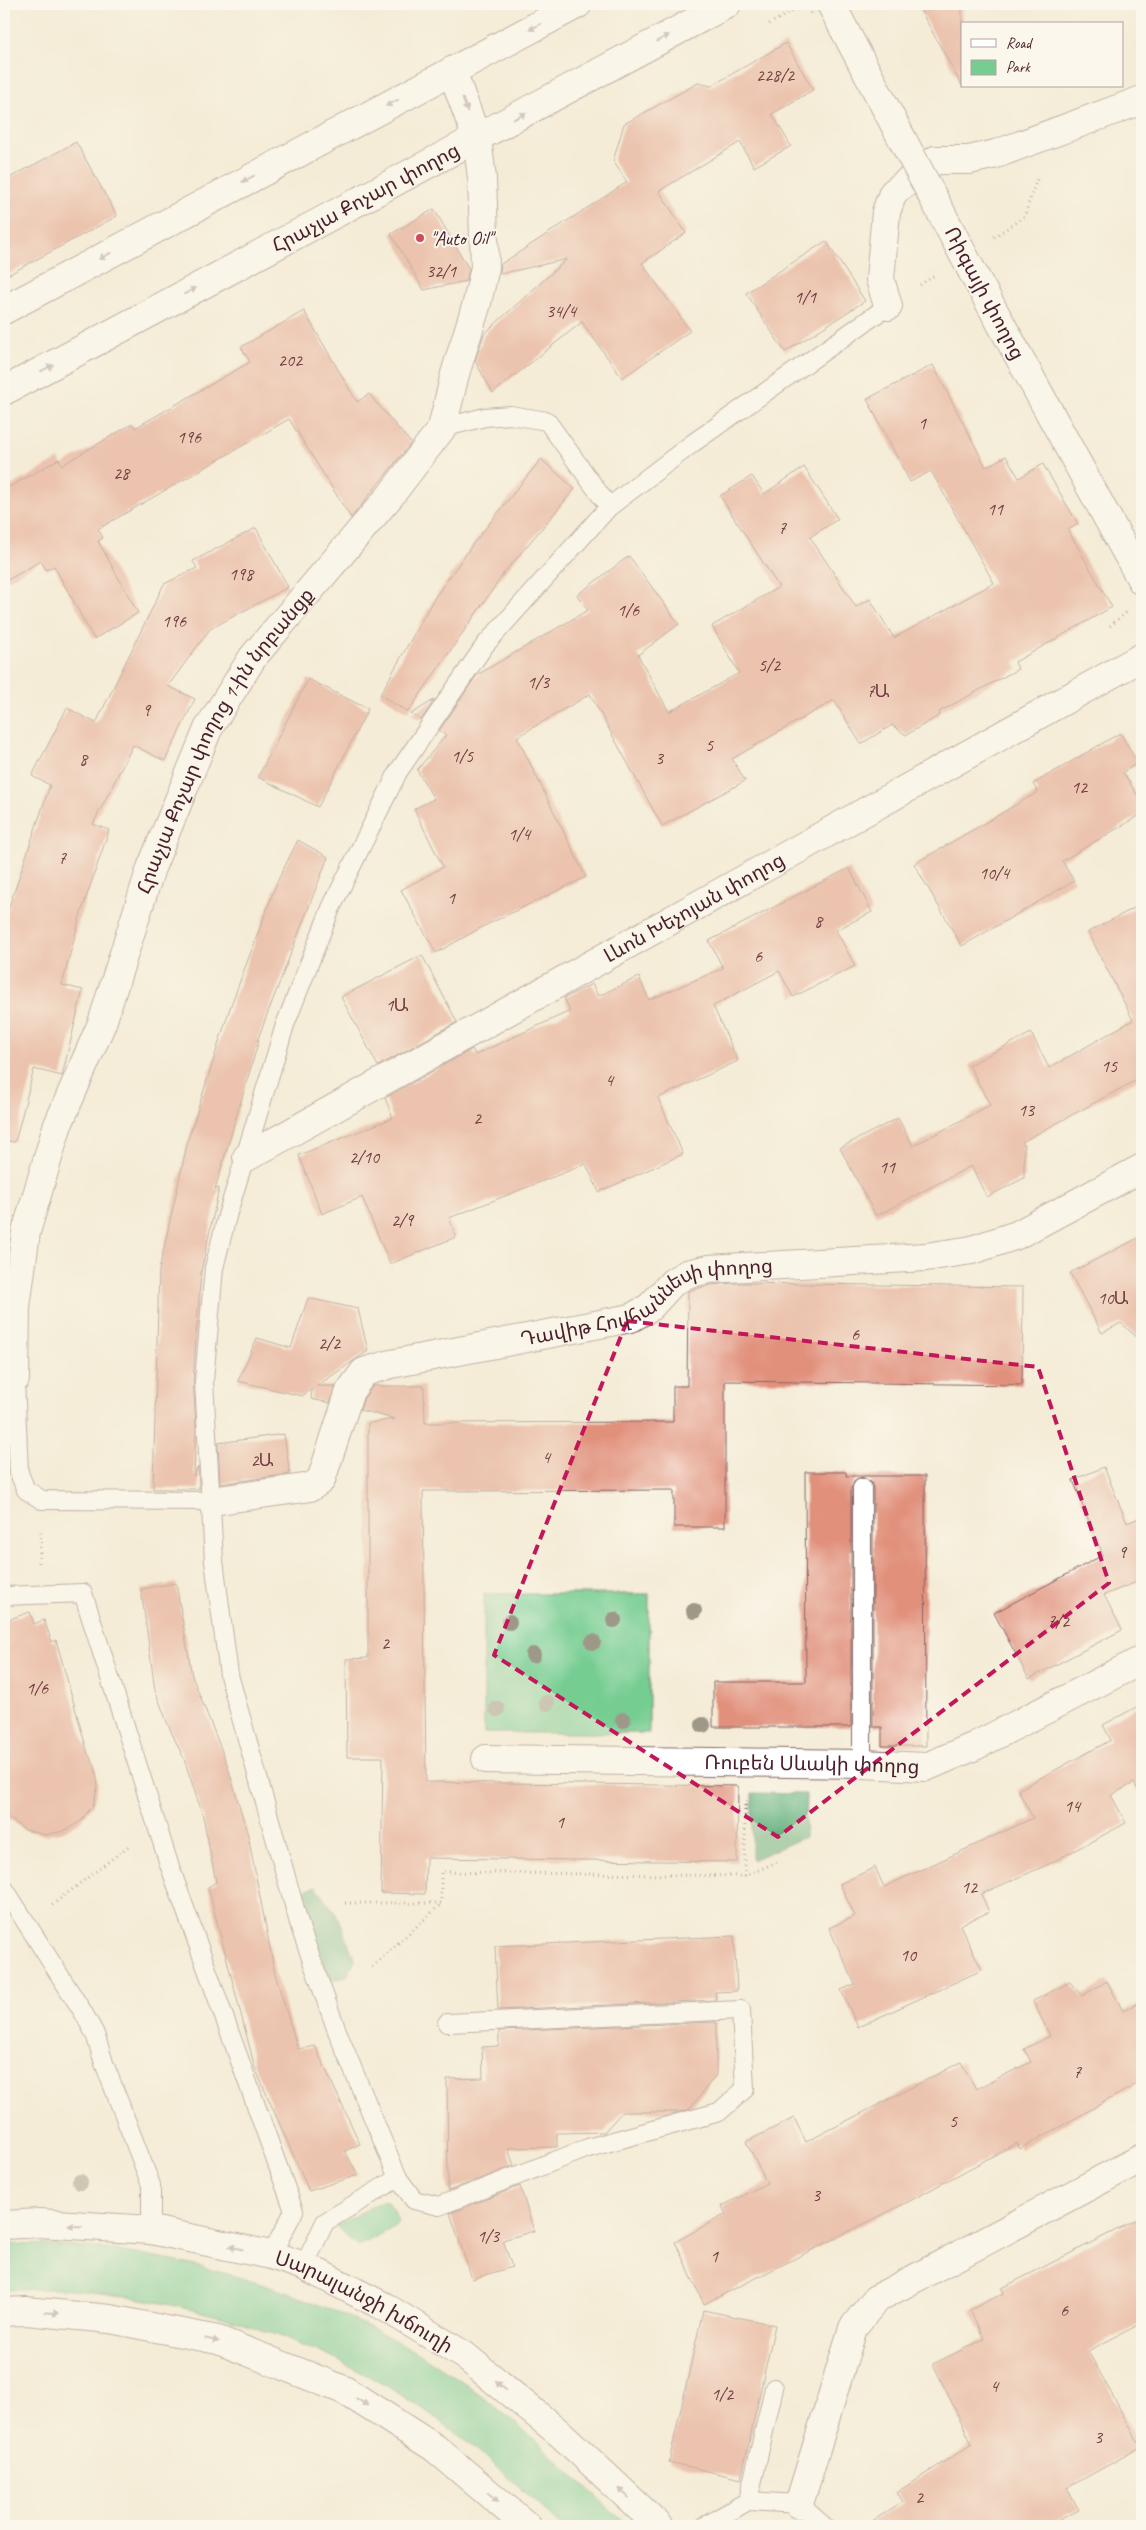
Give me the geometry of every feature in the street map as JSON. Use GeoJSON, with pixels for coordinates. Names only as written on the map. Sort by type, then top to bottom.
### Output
{"type":"FeatureCollection","features":[{"type":"Feature","properties":{"kind":"street"},"geometry":{"type":"LineString","coordinates":[[4,310],[578,4]]}},
{"type":"Feature","properties":{"kind":"street","name":"Հրաչյա Քոչար փողոց"},"geometry":{"type":"LineString","coordinates":[[4,391],[727,4]]}},
{"type":"Feature","properties":{"kind":"street","name":"Ռիգայի փողոց"},"geometry":{"type":"LineString","coordinates":[[831,4],[972,271],[1142,581]]}},
{"type":"Feature","properties":{"kind":"street","name":"Հրաչյա Քոչար փողոց 1-ին նրբանցք"},"geometry":{"type":"LineString","coordinates":[[9,1379],[26,1232],[57,1126],[102,1023],[151,868],[208,729],[252,656],[390,496],[442,428],[485,268],[482,178],[477,139],[452,71]]}},
{"type":"Feature","properties":{"kind":"street"},"geometry":{"type":"LineString","coordinates":[[888,306],[880,279],[886,212],[893,193],[936,160],[968,160],[996,154],[1142,100]]}},
{"type":"Feature","properties":{"kind":"street","name":"Լևոն Խեչոյան փողոց"},"geometry":{"type":"LineString","coordinates":[[247,1157],[1142,657]]}},
{"type":"Feature","properties":{"kind":"street","name":"Դավիթ Հովհաննեսի փողոց"},"geometry":{"type":"LineString","coordinates":[[212,1501],[311,1487],[321,1480],[326,1471],[350,1391],[364,1372],[391,1364],[631,1318],[650,1307],[673,1282],[687,1274],[709,1269],[926,1257],[972,1250],[1017,1235],[1142,1168]]}},
{"type":"Feature","properties":{"kind":"street","name":"Ռուբեն Սևակի փողոց"},"geometry":{"type":"LineString","coordinates":[[486,1760],[746,1762],[926,1767],[975,1746],[1142,1660]]}},
{"type":"Feature","properties":{"kind":"street"},"geometry":{"type":"LineString","coordinates":[[799,2504],[854,2328],[876,2299],[1142,2158]]}},
{"type":"Feature","properties":{"kind":"street","name":"Սարալանջի խճուղի"},"geometry":{"type":"LineString","coordinates":[[4,2225],[39,2223],[151,2230],[272,2256],[304,2266],[386,2307],[465,2356],[563,2436],[659,2526]]}},
{"type":"Feature","properties":{"kind":"street"},"geometry":{"type":"LineString","coordinates":[[4,2312],[26,2311],[110,2318],[218,2340],[344,2390],[435,2448],[527,2526]]}},
{"type":"Feature","properties":{"kind":"lane"},"geometry":{"type":"LineString","coordinates":[[448,2023],[740,2010],[745,2089],[719,2112],[588,2148],[438,2206],[414,2200],[398,2178],[337,2032],[301,1930],[230,1675],[214,1561],[204,1381],[207,1326],[214,1268],[227,1216],[247,1157],[285,1025],[331,908],[398,772],[485,645],[609,506],[888,306]]}},
{"type":"Feature","properties":{"kind":"lane"},"geometry":{"type":"LineString","coordinates":[[442,428],[485,417],[510,415],[547,421],[609,506]]}},
{"type":"Feature","properties":{"kind":"lane"},"geometry":{"type":"LineString","coordinates":[[9,1379],[19,1473],[26,1490],[42,1500],[212,1501]]}},
{"type":"Feature","properties":{"kind":"lane"},"geometry":{"type":"LineString","coordinates":[[862,1488],[862,1764]]}},
{"type":"Feature","properties":{"kind":"lane"},"geometry":{"type":"LineString","coordinates":[[4,1596],[83,1593],[156,1825],[294,2211],[272,2256]]}},
{"type":"Feature","properties":{"kind":"lane"},"geometry":{"type":"LineString","coordinates":[[4,1888],[95,2034],[104,2063],[151,2185],[151,2230]]}},
{"type":"Feature","properties":{"kind":"lane"},"geometry":{"type":"LineString","coordinates":[[304,2266],[325,2222],[398,2178]]}},
{"type":"Feature","properties":{"kind":"lane"},"geometry":{"type":"LineString","coordinates":[[748,2501],[774,2388]]}},
{"type":"Feature","properties":{"kind":"lane"},"geometry":{"type":"LineString","coordinates":[[705,2526],[748,2501],[799,2504],[824,2526]]}},
{"type":"Feature","properties":{"kind":"path"},"geometry":{"type":"LineString","coordinates":[[770,24],[805,4]]}},
{"type":"Feature","properties":{"kind":"path"},"geometry":{"type":"LineString","coordinates":[[986,242],[1024,217]]}},
{"type":"Feature","properties":{"kind":"path"},"geometry":{"type":"LineString","coordinates":[[39,1557],[40,1533]]}},
{"type":"Feature","properties":{"kind":"path"},"geometry":{"type":"LineString","coordinates":[[745,1876],[746,1762]]}},
{"type":"Feature","properties":{"kind":"path"},"geometry":{"type":"LineString","coordinates":[[28,1924],[156,1825]]}},
{"type":"Feature","properties":{"kind":"path"},"geometry":{"type":"LineString","coordinates":[[372,1967],[441,1903],[441,1872],[745,1876],[777,1862]]}},
{"type":"Feature","properties":{"kind":"path"},"geometry":{"type":"LineString","coordinates":[[345,1903],[441,1903]]}},
{"type":"Feature","properties":{"kind":"highlighted area"},"geometry":{"type":"Polygon","coordinates":[[[627,1321],[1038,1367],[1109,1583],[778,1837],[494,1655],[627,1321]]]}},
{"type":"Feature","properties":{"kind":"green space"},"geometry":{"type":"Polygon","coordinates":[[[484,1594],[649,1594],[649,1733],[484,1733],[484,1594]]]}},
{"type":"Feature","properties":{"kind":"green space"},"geometry":{"type":"Polygon","coordinates":[[[752,1793],[806,1794],[805,1837],[752,1860],[752,1793]]]}},
{"type":"Feature","properties":{"kind":"green space"},"geometry":{"type":"Polygon","coordinates":[[[316,1886],[340,1920],[355,1961],[347,1976],[330,1981],[298,1892],[316,1886]]]}},
{"type":"Feature","properties":{"kind":"green space"},"geometry":{"type":"Polygon","coordinates":[[[382,2201],[388,2202],[398,2221],[396,2226],[357,2247],[336,2226],[382,2201]]]}},
{"type":"Feature","properties":{"kind":"green space"},"geometry":{"type":"Polygon","coordinates":[[[4,2244],[87,2247],[192,2265],[294,2295],[343,2315],[391,2338],[437,2365],[481,2396],[538,2443],[628,2526],[562,2526],[521,2488],[435,2417],[388,2387],[353,2368],[279,2336],[202,2312],[123,2296],[63,2289],[4,2289],[4,2244]]]}},
{"type":"Feature","properties":{"kind":"building"},"geometry":{"type":"Polygon","coordinates":[[[917,4],[962,4],[961,84],[917,4]]]}},
{"type":"Feature","properties":{"kind":"building"},"geometry":{"type":"Polygon","coordinates":[[[786,43],[813,90],[772,114],[791,146],[754,167],[740,142],[659,191],[686,233],[642,263],[690,331],[622,378],[582,322],[493,393],[475,361],[484,334],[567,259],[500,274],[501,264],[627,182],[613,161],[624,124],[698,83],[711,86],[786,43]]]}},
{"type":"Feature","properties":{"kind":"building"},"geometry":{"type":"Polygon","coordinates":[[[76,142],[117,216],[4,277],[4,181],[76,142]]]}},
{"type":"Feature","properties":{"kind":"building"},"geometry":{"type":"Polygon","coordinates":[[[434,209],[469,269],[466,281],[424,290],[391,234],[434,209]]]}},
{"type":"Feature","properties":{"kind":"building"},"geometry":{"type":"Polygon","coordinates":[[[826,241],[865,301],[785,352],[746,293],[826,241]]]}},
{"type":"Feature","properties":{"kind":"building"},"geometry":{"type":"Polygon","coordinates":[[[304,311],[357,402],[369,394],[411,443],[351,518],[289,419],[98,529],[103,538],[98,541],[138,613],[94,639],[54,566],[46,570],[41,561],[4,582],[4,490],[59,459],[62,465],[132,424],[135,428],[250,362],[241,347],[304,311]]]}},
{"type":"Feature","properties":{"kind":"building"},"geometry":{"type":"Polygon","coordinates":[[[933,365],[986,467],[1006,456],[1019,478],[1043,464],[1078,524],[1068,530],[1112,607],[1015,662],[1018,669],[939,712],[940,715],[906,735],[892,725],[861,744],[834,700],[732,759],[745,781],[662,826],[590,694],[517,737],[586,877],[484,926],[436,953],[401,890],[443,867],[414,809],[434,799],[417,770],[446,735],[439,731],[477,675],[588,610],[577,595],[629,556],[679,624],[638,655],[669,712],[739,673],[712,626],[779,587],[720,496],[752,476],[764,494],[804,467],[838,519],[810,537],[856,607],[870,599],[894,638],[994,583],[931,471],[910,482],[867,399],[933,365]]]}},
{"type":"Feature","properties":{"kind":"building"},"geometry":{"type":"Polygon","coordinates":[[[541,459],[575,489],[504,573],[408,712],[380,695],[433,600],[473,544],[541,459]]]}},
{"type":"Feature","properties":{"kind":"building"},"geometry":{"type":"Polygon","coordinates":[[[256,528],[288,587],[210,629],[168,686],[195,699],[165,761],[133,745],[93,824],[109,830],[80,916],[62,985],[83,990],[62,1076],[34,1069],[15,1142],[4,1141],[4,922],[50,785],[32,776],[67,708],[96,723],[164,584],[197,568],[193,561],[256,528]]]}},
{"type":"Feature","properties":{"kind":"building"},"geometry":{"type":"Polygon","coordinates":[[[308,679],[368,709],[318,807],[258,777],[308,679]]]}},
{"type":"Feature","properties":{"kind":"building"},"geometry":{"type":"Polygon","coordinates":[[[434,700],[421,720],[411,714],[434,700]]]}},
{"type":"Feature","properties":{"kind":"building"},"geometry":{"type":"Polygon","coordinates":[[[1120,733],[1138,763],[1123,772],[1142,803],[1142,814],[1062,861],[1074,881],[962,946],[914,864],[1038,792],[1033,784],[1120,733]]]}},
{"type":"Feature","properties":{"kind":"building"},"geometry":{"type":"Polygon","coordinates":[[[298,840],[328,857],[257,1041],[259,1040],[215,1189],[219,1188],[201,1272],[193,1380],[196,1427],[194,1476],[198,1467],[199,1489],[153,1489],[159,1270],[188,1140],[230,1008],[277,882],[298,840]]]}},
{"type":"Feature","properties":{"kind":"building"},"geometry":{"type":"Polygon","coordinates":[[[849,868],[872,912],[836,930],[855,966],[793,997],[779,971],[713,1006],[738,1061],[658,1098],[683,1154],[599,1192],[586,1164],[449,1218],[456,1237],[390,1264],[362,1197],[322,1214],[299,1155],[393,1118],[385,1098],[472,1049],[475,1055],[570,1011],[564,998],[592,984],[598,996],[639,977],[649,1000],[723,968],[709,941],[849,868]]]}},
{"type":"Feature","properties":{"kind":"building"},"geometry":{"type":"Polygon","coordinates":[[[1142,904],[1142,1077],[1022,1142],[1024,1146],[1024,1178],[987,1197],[971,1166],[876,1216],[840,1148],[898,1118],[913,1146],[990,1105],[969,1065],[1031,1033],[1049,1068],[1133,1020],[1088,932],[1142,904]]]}},
{"type":"Feature","properties":{"kind":"building"},"geometry":{"type":"Polygon","coordinates":[[[422,955],[457,1022],[378,1066],[341,997],[422,955]]]}},
{"type":"Feature","properties":{"kind":"building"},"geometry":{"type":"Polygon","coordinates":[[[1142,1236],[1142,1342],[1121,1323],[1102,1333],[1070,1273],[1142,1236]]]}},
{"type":"Feature","properties":{"kind":"building"},"geometry":{"type":"Polygon","coordinates":[[[733,1283],[1023,1287],[1022,1385],[725,1381],[725,1527],[674,1527],[674,1490],[423,1491],[426,1782],[738,1786],[737,1862],[426,1858],[425,1894],[381,1893],[383,1757],[347,1757],[346,1659],[368,1658],[368,1423],[395,1419],[360,1410],[364,1398],[373,1386],[424,1386],[425,1423],[673,1422],[673,1386],[687,1386],[688,1291],[711,1285],[733,1283]]]}},
{"type":"Feature","properties":{"kind":"building"},"geometry":{"type":"Polygon","coordinates":[[[308,1298],[358,1309],[368,1351],[317,1386],[335,1386],[330,1403],[311,1399],[312,1389],[302,1396],[238,1381],[257,1338],[291,1348],[308,1298]]]}},
{"type":"Feature","properties":{"kind":"building"},"geometry":{"type":"Polygon","coordinates":[[[284,1434],[290,1474],[220,1484],[218,1443],[284,1434]]]}},
{"type":"Feature","properties":{"kind":"building"},"geometry":{"type":"Polygon","coordinates":[[[1104,1467],[1127,1523],[1142,1517],[1142,1580],[1104,1595],[1122,1630],[1029,1679],[994,1613],[1103,1555],[1073,1480],[1104,1467]]]}},
{"type":"Feature","properties":{"kind":"building"},"geometry":{"type":"Polygon","coordinates":[[[805,1472],[846,1472],[846,1476],[925,1476],[926,1746],[882,1746],[882,1727],[873,1727],[873,1488],[871,1482],[862,1477],[856,1479],[851,1488],[851,1727],[713,1727],[713,1682],[806,1682],[805,1472]]]}},
{"type":"Feature","properties":{"kind":"building"},"geometry":{"type":"Polygon","coordinates":[[[176,1583],[192,1676],[227,1764],[248,1835],[275,1974],[298,2049],[315,2046],[360,2144],[345,2151],[358,2175],[309,2191],[255,2068],[208,1887],[216,1882],[203,1816],[184,1759],[155,1690],[141,1589],[176,1583]]]}},
{"type":"Feature","properties":{"kind":"building"},"geometry":{"type":"Polygon","coordinates":[[[30,1612],[34,1624],[44,1620],[52,1642],[56,1640],[88,1754],[95,1766],[98,1786],[93,1805],[81,1821],[64,1831],[44,1835],[25,1830],[8,1818],[4,1811],[4,1621],[30,1612]]]}},
{"type":"Feature","properties":{"kind":"building"},"geometry":{"type":"Polygon","coordinates":[[[1142,1704],[1142,1798],[1134,1783],[1111,1795],[1126,1823],[1047,1865],[981,1894],[989,1912],[960,1925],[982,1970],[858,2027],[841,1990],[855,1984],[829,1928],[855,1916],[840,1884],[875,1867],[884,1887],[1033,1818],[1018,1790],[1111,1740],[1103,1725],[1142,1704]]]}},
{"type":"Feature","properties":{"kind":"building"},"geometry":{"type":"Polygon","coordinates":[[[734,1936],[737,1991],[715,1992],[716,2000],[498,2010],[495,1946],[734,1936]]]}},
{"type":"Feature","properties":{"kind":"building"},"geometry":{"type":"Polygon","coordinates":[[[1107,1981],[1123,2011],[1142,2001],[1142,2081],[1020,2149],[1017,2143],[906,2203],[704,2304],[675,2242],[726,2214],[722,2206],[767,2183],[746,2142],[794,2118],[806,2142],[961,2062],[976,2089],[1031,2062],[1024,2049],[1050,2036],[1033,2001],[1070,1982],[1082,1996],[1107,1981]]]}},
{"type":"Feature","properties":{"kind":"building"},"geometry":{"type":"Polygon","coordinates":[[[716,2022],[716,2075],[690,2109],[680,2112],[622,2112],[604,2132],[557,2133],[557,2147],[508,2148],[514,2166],[448,2191],[447,2079],[483,2078],[482,2047],[499,2046],[499,2031],[716,2022]]]}},
{"type":"Feature","properties":{"kind":"building"},"geometry":{"type":"Polygon","coordinates":[[[520,2186],[534,2231],[503,2240],[512,2267],[472,2279],[450,2213],[520,2186]]]}},
{"type":"Feature","properties":{"kind":"building"},"geometry":{"type":"Polygon","coordinates":[[[1142,2217],[1142,2323],[1088,2351],[1141,2447],[1067,2488],[1079,2510],[1047,2526],[864,2526],[903,2502],[897,2492],[972,2444],[933,2364],[984,2339],[970,2310],[1004,2293],[1002,2288],[1142,2217]]]}},
{"type":"Feature","properties":{"kind":"building"},"geometry":{"type":"Polygon","coordinates":[[[703,2310],[775,2325],[741,2479],[669,2462],[703,2310]]]}},
{"type":"Feature","properties":{"kind":"place","name":"\"Auto Oil\""},"geometry":{"type":"Point","coordinates":[420,238]}}]}
